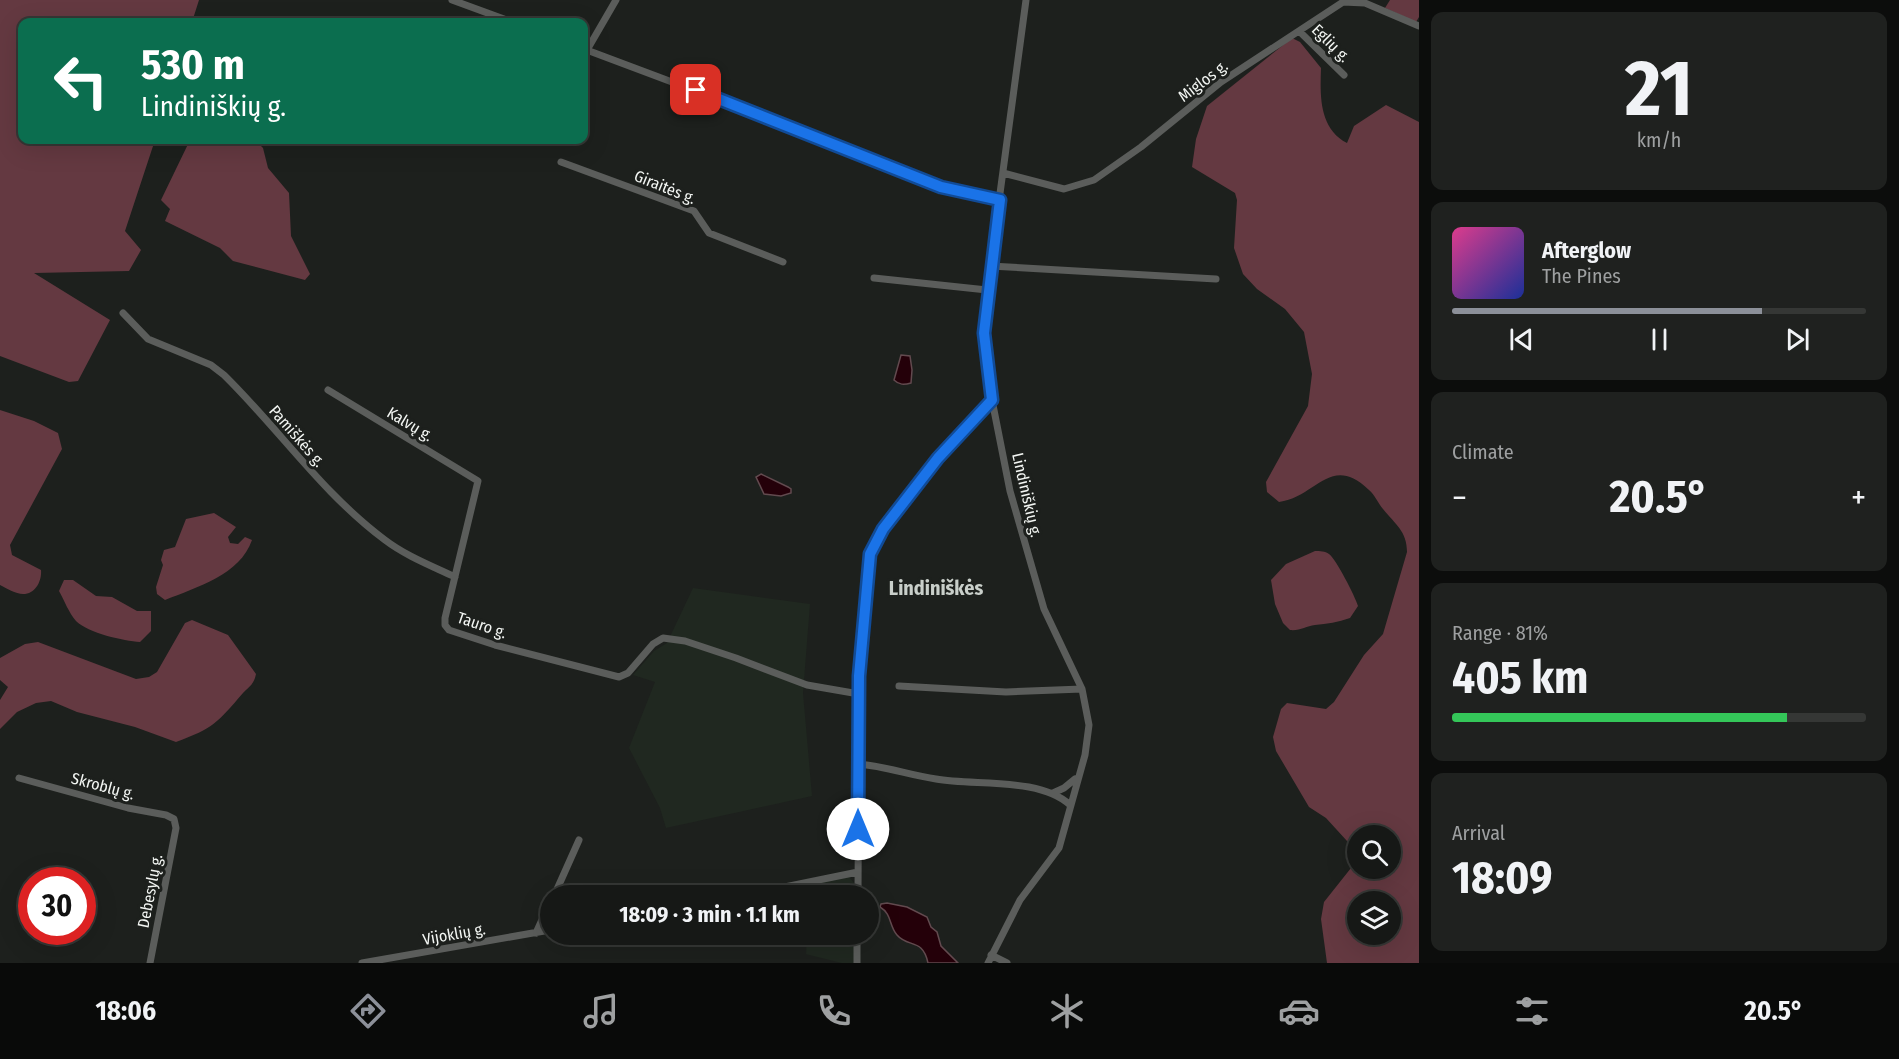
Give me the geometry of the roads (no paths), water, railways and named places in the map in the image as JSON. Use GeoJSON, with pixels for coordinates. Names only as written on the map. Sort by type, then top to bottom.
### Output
{"type":"FeatureCollection","features":[{"type":"Feature","properties":{"kind":"street"},"geometry":{"type":"LineString","coordinates":[[452,0],[501,18]]}},
{"type":"Feature","properties":{"kind":"street"},"geometry":{"type":"LineString","coordinates":[[588,44],[616,0]]}},
{"type":"Feature","properties":{"kind":"street","name":"Lindiniškių g."},"geometry":{"type":"LineString","coordinates":[[989,959],[1020,900],[1059,848],[1085,755],[1089,725],[1082,688],[1044,609],[1016,513],[992,400],[984,333],[990,266],[1026,0]]}},
{"type":"Feature","properties":{"kind":"street","name":"Miglos g."},"geometry":{"type":"LineString","coordinates":[[1003,173],[1064,189],[1094,180],[1141,147],[1221,82],[1342,1],[1365,3],[1419,26]]}},
{"type":"Feature","properties":{"kind":"street","name":"Eglių g."},"geometry":{"type":"LineString","coordinates":[[1299,31],[1344,75]]}},
{"type":"Feature","properties":{"kind":"street"},"geometry":{"type":"LineString","coordinates":[[588,50],[748,110],[941,187],[1000,200]]}},
{"type":"Feature","properties":{"kind":"street","name":"Giraitės g."},"geometry":{"type":"LineString","coordinates":[[561,162],[694,211],[709,233],[783,262]]}},
{"type":"Feature","properties":{"kind":"street"},"geometry":{"type":"LineString","coordinates":[[990,266],[1215,279]]}},
{"type":"Feature","properties":{"kind":"street"},"geometry":{"type":"LineString","coordinates":[[874,278],[987,290]]}},
{"type":"Feature","properties":{"kind":"street","name":"Pamiškės g."},"geometry":{"type":"LineString","coordinates":[[123,313],[148,339],[211,366],[224,375],[314,476],[346,507],[388,542],[455,577]]}},
{"type":"Feature","properties":{"kind":"street","name":"Kalvų g."},"geometry":{"type":"LineString","coordinates":[[328,390],[478,481]]}},
{"type":"Feature","properties":{"kind":"street"},"geometry":{"type":"LineString","coordinates":[[858,885],[859,694],[867,567],[873,545],[938,458],[992,400]]}},
{"type":"Feature","properties":{"kind":"street","name":"Tauro g."},"geometry":{"type":"LineString","coordinates":[[478,481],[445,618],[445,625],[449,630],[495,645],[620,677],[628,674],[653,644],[663,638],[685,641],[736,657],[807,685],[859,694]]}},
{"type":"Feature","properties":{"kind":"street"},"geometry":{"type":"LineString","coordinates":[[899,686],[1006,692],[1082,688]]}},
{"type":"Feature","properties":{"kind":"street"},"geometry":{"type":"LineString","coordinates":[[858,764],[885,767],[936,780],[992,784],[1053,793],[1071,805]]}},
{"type":"Feature","properties":{"kind":"street"},"geometry":{"type":"LineString","coordinates":[[1053,793],[1064,788],[1077,777]]}},
{"type":"Feature","properties":{"kind":"street","name":"Skroblų g."},"geometry":{"type":"LineString","coordinates":[[19,778],[122,806],[166,815],[177,823]]}},
{"type":"Feature","properties":{"kind":"street","name":"Debesylų g."},"geometry":{"type":"LineString","coordinates":[[150,963],[177,823]]}},
{"type":"Feature","properties":{"kind":"street"},"geometry":{"type":"LineString","coordinates":[[559,885],[579,840]]}},
{"type":"Feature","properties":{"kind":"street"},"geometry":{"type":"LineString","coordinates":[[794,885],[858,872]]}},
{"type":"Feature","properties":{"kind":"street"},"geometry":{"type":"LineString","coordinates":[[536,933],[540,924]]}},
{"type":"Feature","properties":{"kind":"street","name":"Vijoklių g."},"geometry":{"type":"LineString","coordinates":[[362,963],[540,932]]}},
{"type":"Feature","properties":{"kind":"street"},"geometry":{"type":"LineString","coordinates":[[857,963],[858,945]]}},
{"type":"Feature","properties":{"kind":"street"},"geometry":{"type":"LineString","coordinates":[[989,959],[1007,963]]}},
{"type":"Feature","properties":{"kind":"district","name":"Lindiniškės"},"geometry":{"type":"Point","coordinates":[936,588]}}]}
